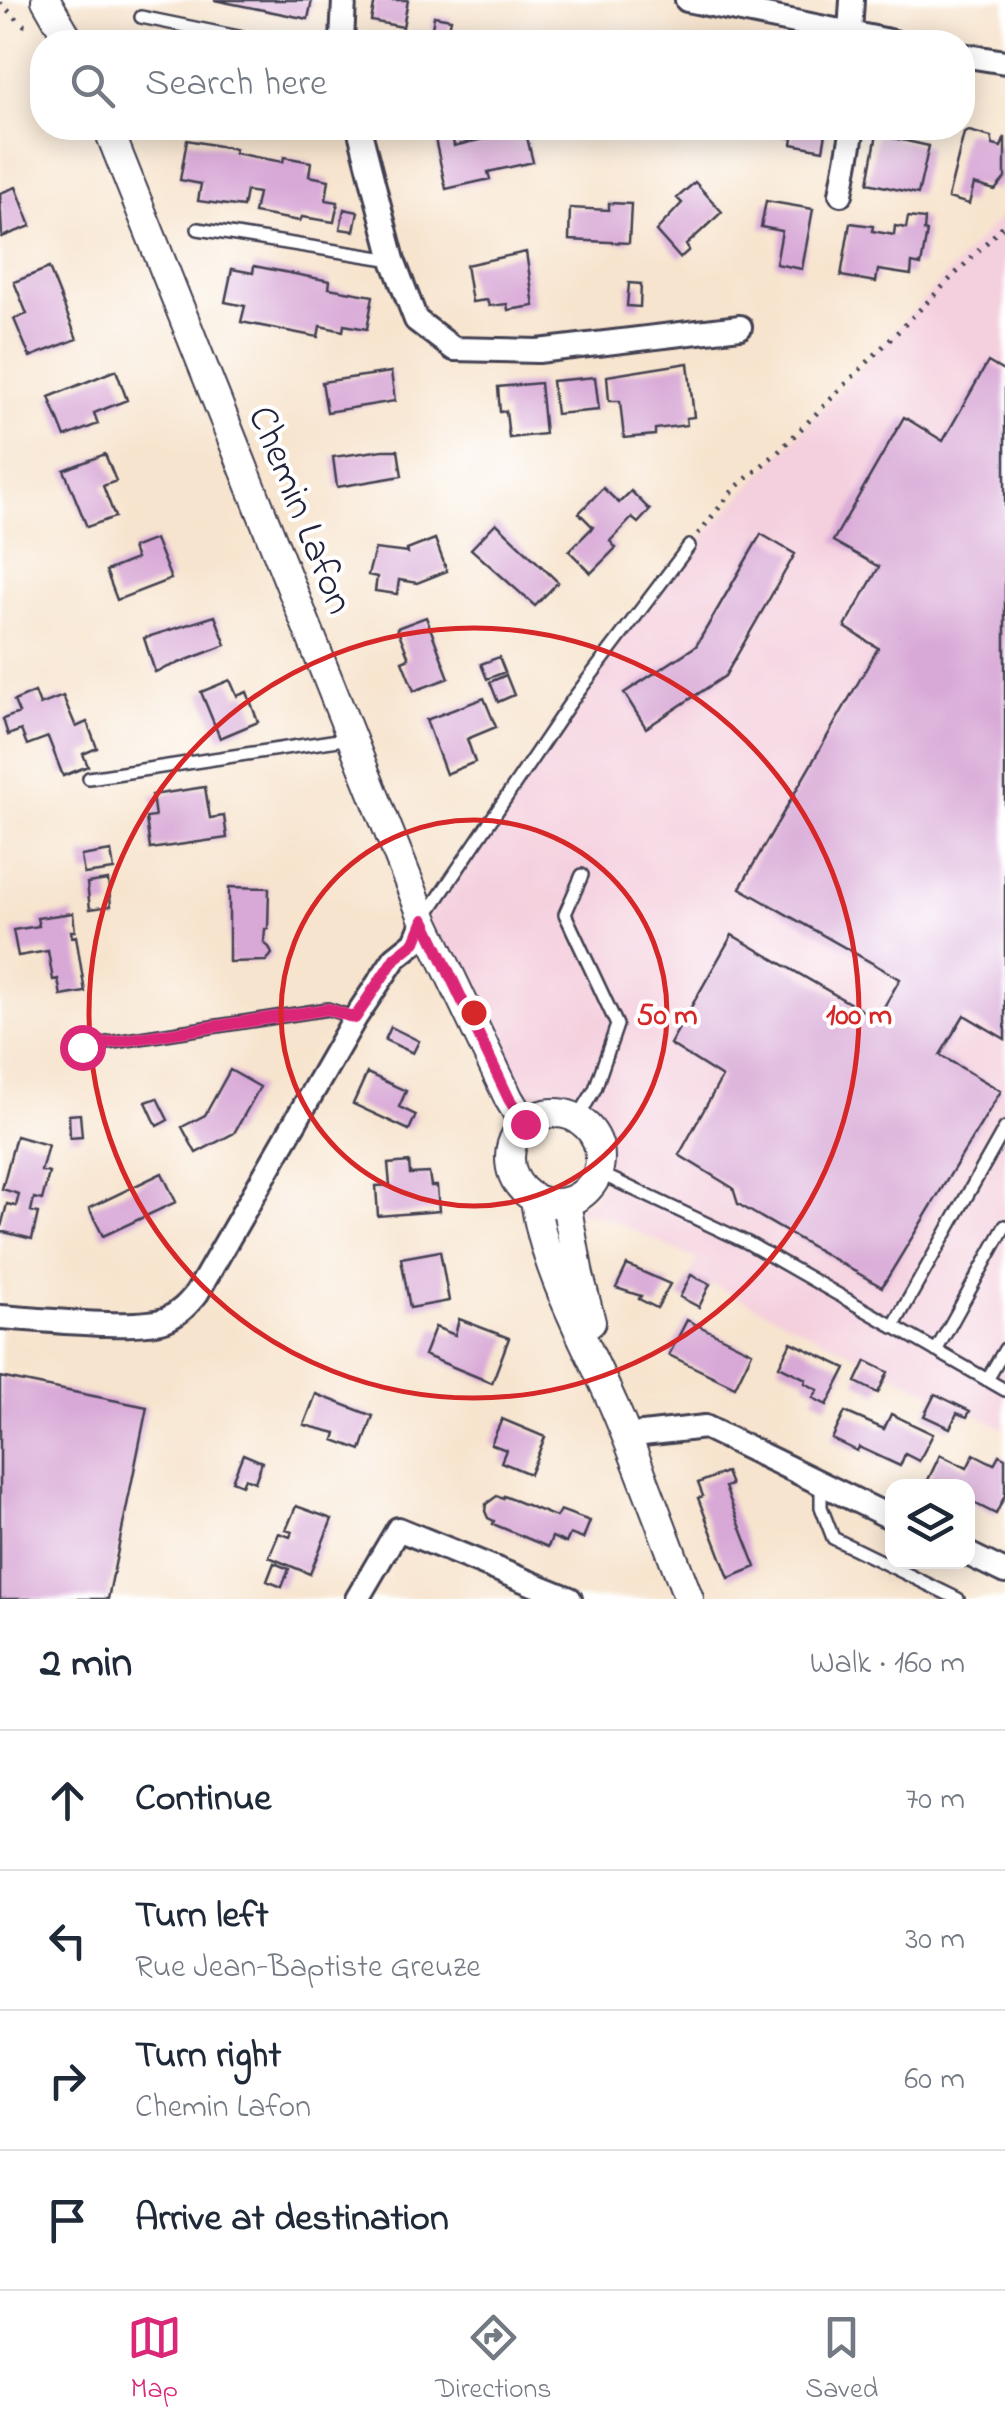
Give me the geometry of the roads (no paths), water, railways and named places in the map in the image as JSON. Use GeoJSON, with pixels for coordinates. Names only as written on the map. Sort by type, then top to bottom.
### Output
{"type":"FeatureCollection","features":[{"type":"Feature","properties":{"kind":"street"},"geometry":{"type":"LineString","coordinates":[[46,0],[63,30]]}},
{"type":"Feature","properties":{"kind":"street"},"geometry":{"type":"LineString","coordinates":[[343,30],[344,0]]}},
{"type":"Feature","properties":{"kind":"street"},"geometry":{"type":"LineString","coordinates":[[688,0],[826,30]]}},
{"type":"Feature","properties":{"kind":"street"},"geometry":{"type":"LineString","coordinates":[[852,0],[861,30]]}},
{"type":"Feature","properties":{"kind":"street"},"geometry":{"type":"LineString","coordinates":[[975,57],[1005,62]]}},
{"type":"Feature","properties":{"kind":"street","name":"Chemin Lafon"},"geometry":{"type":"LineString","coordinates":[[113,140],[424,920],[509,1099],[525,1124]]}},
{"type":"Feature","properties":{"kind":"street"},"geometry":{"type":"LineString","coordinates":[[362,140],[393,260],[416,320],[454,350],[538,351],[740,327]]}},
{"type":"Feature","properties":{"kind":"street"},"geometry":{"type":"LineString","coordinates":[[841,194],[852,140]]}},
{"type":"Feature","properties":{"kind":"street"},"geometry":{"type":"LineString","coordinates":[[0,1318],[131,1324],[163,1321],[180,1312],[198,1294],[355,1018],[395,958],[415,942],[424,920]]}},
{"type":"Feature","properties":{"kind":"street"},"geometry":{"type":"LineString","coordinates":[[534,1199],[566,1203],[585,1193],[598,1173],[598,1141],[577,1119],[545,1114],[525,1124],[514,1138],[511,1168],[517,1182],[534,1199],[566,1300],[620,1423],[689,1599]]}},
{"type":"Feature","properties":{"kind":"street"},"geometry":{"type":"LineString","coordinates":[[566,1203],[579,1275],[620,1423]]}},
{"type":"Feature","properties":{"kind":"street"},"geometry":{"type":"LineString","coordinates":[[620,1423],[705,1428],[885,1515]]}},
{"type":"Feature","properties":{"kind":"street"},"geometry":{"type":"LineString","coordinates":[[357,1599],[398,1530],[570,1599]]}},
{"type":"Feature","properties":{"kind":"street"},"geometry":{"type":"LineString","coordinates":[[975,1557],[1005,1572]]}},
{"type":"Feature","properties":{"kind":"lane"},"geometry":{"type":"LineString","coordinates":[[141,17],[204,30]]}},
{"type":"Feature","properties":{"kind":"lane"},"geometry":{"type":"LineString","coordinates":[[198,229],[393,260]]}},
{"type":"Feature","properties":{"kind":"lane"},"geometry":{"type":"LineString","coordinates":[[424,920],[570,703],[689,546]]}},
{"type":"Feature","properties":{"kind":"lane"},"geometry":{"type":"LineString","coordinates":[[89,778],[351,738]]}},
{"type":"Feature","properties":{"kind":"lane"},"geometry":{"type":"LineString","coordinates":[[577,1119],[595,1089],[617,1025],[565,914],[582,875]]}},
{"type":"Feature","properties":{"kind":"lane"},"geometry":{"type":"LineString","coordinates":[[82,1047],[328,1009],[355,1018]]}},
{"type":"Feature","properties":{"kind":"lane"},"geometry":{"type":"LineString","coordinates":[[893,1327],[1005,1128]]}},
{"type":"Feature","properties":{"kind":"lane"},"geometry":{"type":"LineString","coordinates":[[598,1173],[748,1243],[1005,1390]]}},
{"type":"Feature","properties":{"kind":"lane"},"geometry":{"type":"LineString","coordinates":[[936,1351],[1005,1226]]}},
{"type":"Feature","properties":{"kind":"lane"},"geometry":{"type":"LineString","coordinates":[[986,1380],[1005,1348]]}},
{"type":"Feature","properties":{"kind":"lane"},"geometry":{"type":"LineString","coordinates":[[822,1484],[821,1507],[833,1538],[958,1599]]}}]}
